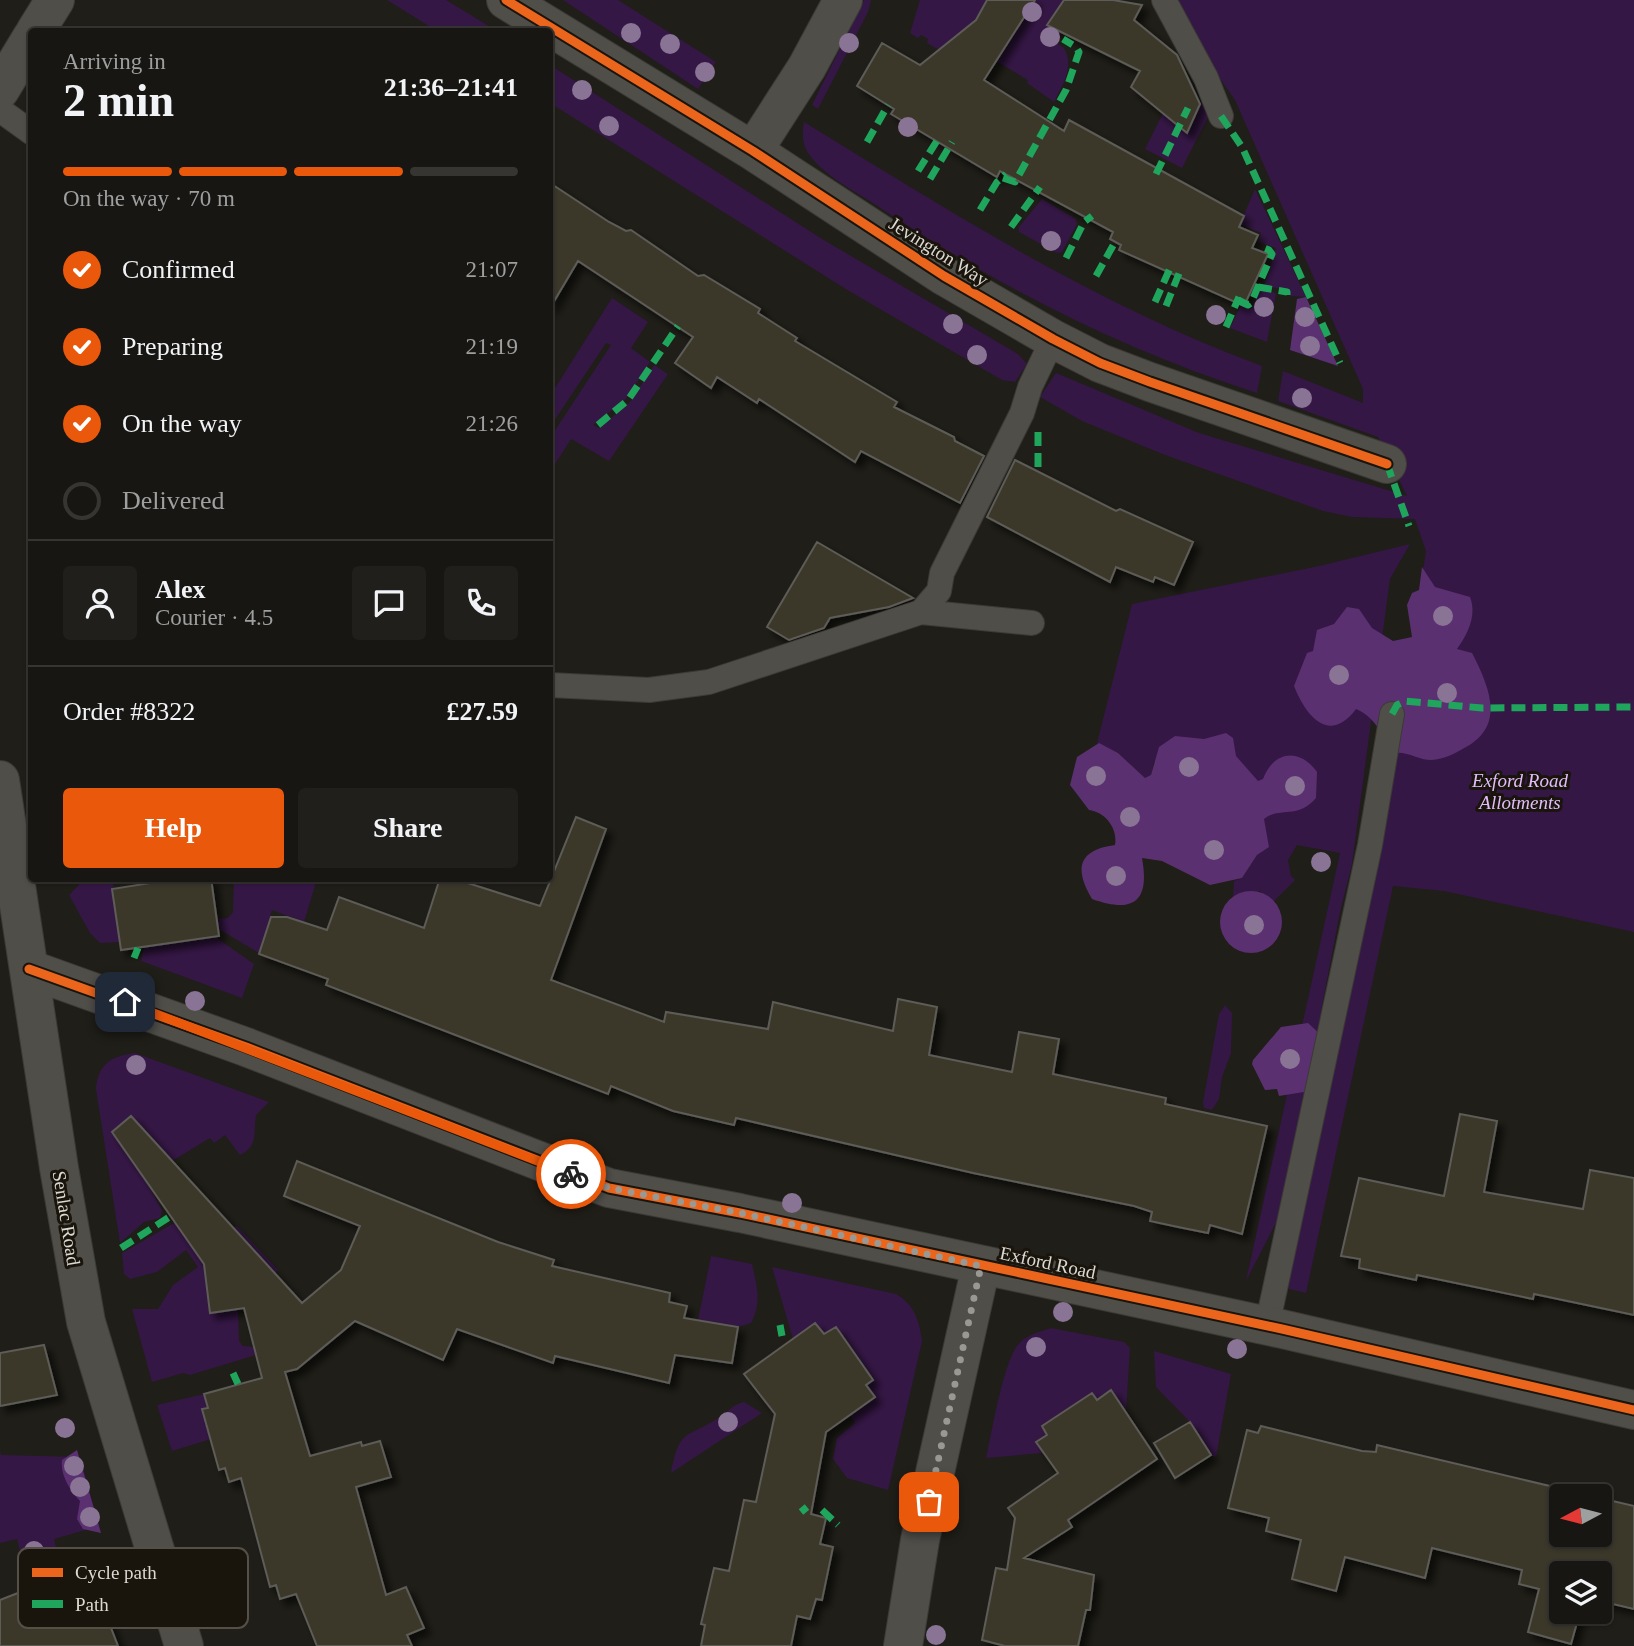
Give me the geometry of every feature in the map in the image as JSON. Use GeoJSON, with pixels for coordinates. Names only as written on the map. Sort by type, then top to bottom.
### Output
{"type":"FeatureCollection","features":[{"type":"Feature","properties":{"kind":"street"},"geometry":{"type":"LineString","coordinates":[[38,28],[55,0]]}},
{"type":"Feature","properties":{"kind":"street","name":"Jevington Way"},"geometry":{"type":"LineString","coordinates":[[506,0],[552,28]]}},
{"type":"Feature","properties":{"kind":"street"},"geometry":{"type":"LineString","coordinates":[[753,151],[807,67],[843,0]]}},
{"type":"Feature","properties":{"kind":"street","name":"Jevington Way"},"geometry":{"type":"LineString","coordinates":[[553,29],[753,151],[944,276],[1053,339],[1100,363],[1150,383],[1387,464]]}},
{"type":"Feature","properties":{"kind":"street","name":"Senlac Road"},"geometry":{"type":"LineString","coordinates":[[0,780],[11,920],[29,969],[86,1322],[154,1548]]}},
{"type":"Feature","properties":{"kind":"street","name":"Exford Road"},"geometry":{"type":"LineString","coordinates":[[29,969],[246,1047],[609,1188],[740,1213],[1267,1326],[1634,1410]]}},
{"type":"Feature","properties":{"kind":"street"},"geometry":{"type":"LineString","coordinates":[[903,1646],[920,1540],[981,1266]]}},
{"type":"Feature","properties":{"kind":"street","name":"Senlac Road"},"geometry":{"type":"LineString","coordinates":[[179,1628],[184,1646]]}},
{"type":"Feature","properties":{"kind":"lane"},"geometry":{"type":"LineString","coordinates":[[1164,0],[1206,78],[1221,116]]}},
{"type":"Feature","properties":{"kind":"lane"},"geometry":{"type":"LineString","coordinates":[[0,110],[28,130]]}},
{"type":"Feature","properties":{"kind":"lane"},"geometry":{"type":"LineString","coordinates":[[957,616],[943,605],[939,591],[942,573],[1022,413],[1030,387],[1053,339]]}},
{"type":"Feature","properties":{"kind":"lane"},"geometry":{"type":"LineString","coordinates":[[921,612],[939,591]]}},
{"type":"Feature","properties":{"kind":"lane"},"geometry":{"type":"LineString","coordinates":[[553,685],[649,690],[709,682],[921,612],[1032,623]]}},
{"type":"Feature","properties":{"kind":"lane"},"geometry":{"type":"LineString","coordinates":[[1267,1326],[1370,845],[1392,714]]}},
{"type":"Feature","properties":{"kind":"green space"},"geometry":{"type":"Polygon","coordinates":[[[387,0],[446,0],[492,28],[432,28],[387,0]]]}},
{"type":"Feature","properties":{"kind":"green space"},"geometry":{"type":"Polygon","coordinates":[[[563,0],[618,0],[716,62],[698,89],[563,0]]]}},
{"type":"Feature","properties":{"kind":"green space"},"geometry":{"type":"Polygon","coordinates":[[[864,0],[871,0],[868,12],[818,109],[812,105],[864,0]]]}},
{"type":"Feature","properties":{"kind":"green space"},"geometry":{"type":"Polygon","coordinates":[[[920,0],[987,0],[952,57],[927,43],[928,39],[921,35],[918,38],[910,33],[920,0]]]}},
{"type":"Feature","properties":{"kind":"green space"},"geometry":{"type":"Polygon","coordinates":[[[1035,0],[1082,0],[1055,42],[1064,48],[1068,69],[1054,102],[1027,83],[1028,80],[996,61],[1035,0]]]}},
{"type":"Feature","properties":{"kind":"green space","name":"Exford Road Allotments"},"geometry":{"type":"Polygon","coordinates":[[[1176,0],[1634,0],[1634,932],[1444,891],[1393,886],[1306,1293],[1289,1289],[1288,1279],[1360,937],[1376,879],[1426,551],[1415,519],[1352,517],[1323,511],[1165,455],[1082,421],[1040,397],[1056,373],[1199,433],[1407,496],[1378,437],[1278,401],[1283,371],[1363,403],[1363,389],[1235,100],[1196,44],[1176,0]]]}},
{"type":"Feature","properties":{"kind":"green space"},"geometry":{"type":"Polygon","coordinates":[[[553,67],[822,239],[1018,354],[1027,364],[1015,382],[1002,380],[849,291],[553,105],[553,67]]]}},
{"type":"Feature","properties":{"kind":"green space"},"geometry":{"type":"Polygon","coordinates":[[[1202,100],[1208,117],[1182,168],[1145,149],[1168,103],[1197,112],[1202,100]]]}},
{"type":"Feature","properties":{"kind":"green space"},"geometry":{"type":"Polygon","coordinates":[[[804,122],[1027,256],[1142,315],[1262,366],[1257,393],[1157,357],[1108,335],[966,262],[830,175],[808,153],[803,134],[804,122]]]}},
{"type":"Feature","properties":{"kind":"green space"},"geometry":{"type":"Polygon","coordinates":[[[1255,189],[1306,297],[1290,296],[1290,290],[1264,286],[1276,248],[1259,242],[1261,233],[1240,224],[1255,189]]]}},
{"type":"Feature","properties":{"kind":"green space"},"geometry":{"type":"Polygon","coordinates":[[[1042,199],[1076,219],[1077,224],[1062,252],[1057,253],[1019,232],[1019,227],[1042,199]]]}},
{"type":"Feature","properties":{"kind":"green space"},"geometry":{"type":"Polygon","coordinates":[[[1263,290],[1276,293],[1267,342],[1230,328],[1241,305],[1252,309],[1259,292],[1263,290]]]}},
{"type":"Feature","properties":{"kind":"green space"},"geometry":{"type":"Polygon","coordinates":[[[612,298],[648,322],[631,348],[650,362],[626,399],[593,425],[599,428],[630,402],[654,365],[668,374],[609,461],[571,439],[553,467],[553,433],[611,345],[606,343],[553,422],[553,391],[612,298]]]}},
{"type":"Feature","properties":{"kind":"green space"},"geometry":{"type":"Polygon","coordinates":[[[1410,544],[1390,579],[1352,864],[1340,912],[1283,1209],[1246,1281],[1340,853],[1297,845],[1288,860],[1291,876],[1295,880],[1272,903],[1260,891],[1233,896],[1234,881],[1242,878],[1257,855],[1154,761],[1151,776],[1145,778],[1118,753],[1097,743],[1132,604],[1319,566],[1410,544]]]}},
{"type":"Feature","properties":{"kind":"green space"},"geometry":{"type":"Polygon","coordinates":[[[234,882],[316,882],[304,922],[272,910],[259,953],[217,928],[216,919],[228,918],[233,912],[234,882]]]}},
{"type":"Feature","properties":{"kind":"green space"},"geometry":{"type":"Polygon","coordinates":[[[113,883],[120,942],[100,943],[90,933],[69,895],[80,884],[113,883]]]}},
{"type":"Feature","properties":{"kind":"green space"},"geometry":{"type":"Polygon","coordinates":[[[214,936],[254,964],[242,998],[141,961],[144,947],[214,936]]]}},
{"type":"Feature","properties":{"kind":"green space"},"geometry":{"type":"Polygon","coordinates":[[[1225,1005],[1232,1013],[1231,1053],[1222,1077],[1219,1099],[1212,1110],[1204,1108],[1203,1102],[1219,1014],[1225,1005]]]}},
{"type":"Feature","properties":{"kind":"green space"},"geometry":{"type":"Polygon","coordinates":[[[135,1053],[269,1102],[256,1115],[253,1143],[240,1155],[225,1135],[214,1143],[210,1138],[144,1178],[162,1210],[160,1218],[144,1222],[120,1243],[96,1089],[97,1080],[107,1063],[119,1056],[135,1053]]]}},
{"type":"Feature","properties":{"kind":"green space"},"geometry":{"type":"Polygon","coordinates":[[[176,1222],[230,1229],[237,1226],[278,1270],[272,1277],[267,1301],[238,1310],[239,1341],[243,1346],[254,1347],[256,1355],[190,1375],[183,1373],[152,1382],[132,1309],[158,1309],[173,1285],[198,1267],[186,1250],[157,1272],[130,1279],[124,1274],[122,1253],[176,1222]]]}},
{"type":"Feature","properties":{"kind":"green space"},"geometry":{"type":"Polygon","coordinates":[[[711,1256],[752,1264],[757,1287],[757,1308],[751,1323],[738,1327],[698,1320],[711,1256]]]}},
{"type":"Feature","properties":{"kind":"green space"},"geometry":{"type":"Polygon","coordinates":[[[772,1267],[896,1294],[908,1303],[915,1314],[922,1341],[888,1490],[847,1478],[833,1459],[837,1438],[855,1423],[850,1415],[866,1385],[873,1379],[836,1327],[824,1334],[793,1339],[772,1267]]]}},
{"type":"Feature","properties":{"kind":"green space"},"geometry":{"type":"Polygon","coordinates":[[[1051,1328],[1124,1342],[1130,1348],[1126,1412],[1111,1391],[1097,1400],[1091,1393],[1043,1426],[1047,1435],[1036,1442],[1043,1453],[986,1458],[998,1399],[1012,1355],[1024,1339],[1051,1328]]]}},
{"type":"Feature","properties":{"kind":"green space"},"geometry":{"type":"Polygon","coordinates":[[[1154,1351],[1231,1374],[1216,1457],[1211,1455],[1190,1422],[1156,1387],[1154,1351]]]}},
{"type":"Feature","properties":{"kind":"green space"},"geometry":{"type":"Polygon","coordinates":[[[204,1394],[208,1408],[203,1409],[211,1439],[172,1451],[157,1405],[204,1394]]]}},
{"type":"Feature","properties":{"kind":"green space"},"geometry":{"type":"Polygon","coordinates":[[[744,1402],[762,1413],[671,1473],[682,1440],[744,1402]]]}},
{"type":"Feature","properties":{"kind":"green space"},"geometry":{"type":"Polygon","coordinates":[[[0,1451],[1,1455],[80,1457],[99,1526],[54,1539],[56,1548],[19,1548],[17,1539],[0,1543],[0,1451]]]}},
{"type":"Feature","properties":{"kind":"shaded area"},"geometry":{"type":"Polygon","coordinates":[[[1306,297],[1338,366],[1290,350],[1297,299],[1306,297]]]}},
{"type":"Feature","properties":{"kind":"shaded area"},"geometry":{"type":"Polygon","coordinates":[[[1422,567],[1435,587],[1470,597],[1470,624],[1457,649],[1472,653],[1484,679],[1490,704],[1486,728],[1478,738],[1453,754],[1431,760],[1395,753],[1373,722],[1356,709],[1337,725],[1319,722],[1305,707],[1294,686],[1307,653],[1313,651],[1317,630],[1334,624],[1347,607],[1359,609],[1372,628],[1393,641],[1412,637],[1407,605],[1412,593],[1419,590],[1422,567]]]}},
{"type":"Feature","properties":{"kind":"shaded area"},"geometry":{"type":"Polygon","coordinates":[[[1226,733],[1233,738],[1236,756],[1258,781],[1263,779],[1268,769],[1280,758],[1295,756],[1310,764],[1317,772],[1316,798],[1302,809],[1277,813],[1264,819],[1269,847],[1257,855],[1242,878],[1210,885],[1162,861],[1142,858],[1143,885],[1136,900],[1119,905],[1092,899],[1083,879],[1083,863],[1093,851],[1115,845],[1115,839],[1112,827],[1105,817],[1089,810],[1070,785],[1077,757],[1099,743],[1118,753],[1145,778],[1151,775],[1159,747],[1175,736],[1204,739],[1226,733]]]}},
{"type":"Feature","properties":{"kind":"shaded area"},"geometry":{"type":"Polygon","coordinates":[[[1251,891],[1273,900],[1282,922],[1273,944],[1251,953],[1229,944],[1220,922],[1229,900],[1251,891]]]}},
{"type":"Feature","properties":{"kind":"shaded area"},"geometry":{"type":"Polygon","coordinates":[[[1308,1023],[1321,1035],[1310,1091],[1279,1096],[1277,1089],[1265,1090],[1252,1064],[1253,1060],[1281,1027],[1308,1023]]]}},
{"type":"Feature","properties":{"kind":"shaded area"},"geometry":{"type":"Polygon","coordinates":[[[77,1450],[101,1533],[83,1529],[77,1519],[80,1501],[64,1477],[62,1460],[77,1450]]]}},
{"type":"Feature","properties":{"kind":"building"},"geometry":{"type":"Polygon","coordinates":[[[987,0],[1035,0],[984,80],[1064,131],[1069,120],[1244,216],[1239,227],[1258,235],[1252,248],[1268,254],[1244,306],[1119,250],[1121,245],[1110,239],[1113,232],[1000,171],[997,177],[891,114],[894,109],[857,86],[882,43],[920,65],[976,20],[987,0]]]}},
{"type":"Feature","properties":{"kind":"building"},"geometry":{"type":"Polygon","coordinates":[[[1064,0],[1113,0],[1142,5],[1134,20],[1177,55],[1200,104],[1187,133],[1131,87],[1140,71],[1047,25],[1064,0]]]}},
{"type":"Feature","properties":{"kind":"building"},"geometry":{"type":"Polygon","coordinates":[[[553,185],[609,222],[626,231],[631,230],[698,276],[704,275],[760,309],[758,313],[797,338],[795,341],[897,402],[894,407],[954,437],[955,441],[984,456],[960,503],[861,451],[855,462],[759,399],[757,403],[717,377],[711,388],[675,363],[693,337],[578,261],[553,303],[553,185]]]}},
{"type":"Feature","properties":{"kind":"building"},"geometry":{"type":"Polygon","coordinates":[[[1015,460],[1116,511],[1120,509],[1193,542],[1174,585],[1155,577],[1153,582],[1116,567],[1110,582],[987,517],[1015,460]]]}},
{"type":"Feature","properties":{"kind":"building"},"geometry":{"type":"Polygon","coordinates":[[[817,542],[913,598],[889,607],[830,618],[824,628],[789,640],[767,627],[817,542]]]}},
{"type":"Feature","properties":{"kind":"building"},"geometry":{"type":"Polygon","coordinates":[[[576,817],[606,829],[551,980],[664,1022],[666,1012],[768,1029],[773,1002],[893,1031],[898,999],[937,1007],[929,1055],[1012,1072],[1019,1032],[1059,1039],[1053,1074],[1166,1098],[1165,1104],[1267,1126],[1242,1234],[1210,1225],[1208,1233],[1150,1221],[1152,1212],[1134,1206],[973,1173],[736,1118],[734,1125],[673,1111],[611,1086],[608,1094],[326,985],[328,979],[259,954],[271,917],[287,917],[327,930],[339,897],[424,928],[439,882],[465,882],[540,906],[550,882],[553,882],[553,874],[576,817]]]}},
{"type":"Feature","properties":{"kind":"building"},"geometry":{"type":"Polygon","coordinates":[[[157,882],[212,882],[219,936],[121,950],[112,889],[157,882]]]}},
{"type":"Feature","properties":{"kind":"building"},"geometry":{"type":"Polygon","coordinates":[[[1460,1114],[1497,1121],[1484,1192],[1583,1209],[1590,1170],[1634,1178],[1634,1315],[1534,1294],[1533,1299],[1417,1275],[1416,1280],[1359,1268],[1360,1259],[1341,1256],[1359,1178],[1444,1196],[1460,1114]]]}},
{"type":"Feature","properties":{"kind":"building"},"geometry":{"type":"Polygon","coordinates":[[[131,1116],[302,1303],[341,1270],[360,1226],[284,1196],[297,1161],[498,1242],[554,1260],[552,1266],[670,1293],[669,1302],[687,1306],[684,1318],[738,1327],[732,1363],[675,1355],[669,1383],[555,1356],[553,1363],[457,1329],[443,1360],[355,1321],[297,1369],[285,1372],[310,1456],[361,1442],[362,1446],[380,1441],[391,1477],[356,1487],[386,1595],[406,1587],[424,1628],[407,1635],[412,1646],[317,1646],[296,1594],[280,1599],[276,1585],[270,1587],[241,1478],[229,1482],[225,1468],[219,1470],[202,1409],[208,1408],[204,1394],[262,1378],[244,1308],[210,1313],[204,1264],[112,1132],[131,1116]]]}},
{"type":"Feature","properties":{"kind":"building"},"geometry":{"type":"Polygon","coordinates":[[[815,1323],[824,1334],[836,1327],[873,1380],[866,1385],[875,1397],[826,1432],[811,1514],[826,1518],[820,1544],[833,1547],[822,1600],[816,1599],[810,1619],[797,1616],[791,1646],[701,1646],[705,1625],[701,1624],[714,1568],[729,1571],[744,1500],[756,1502],[775,1414],[744,1374],[815,1323]]]}},
{"type":"Feature","properties":{"kind":"building"},"geometry":{"type":"Polygon","coordinates":[[[44,1345],[57,1395],[0,1406],[0,1353],[44,1345]]]}},
{"type":"Feature","properties":{"kind":"building"},"geometry":{"type":"Polygon","coordinates":[[[1111,1390],[1157,1459],[1068,1520],[1072,1527],[1024,1558],[1094,1575],[1090,1610],[1086,1610],[1078,1646],[1005,1646],[982,1640],[996,1568],[1007,1570],[1015,1518],[1008,1508],[1058,1473],[1036,1442],[1047,1435],[1042,1426],[1092,1393],[1097,1400],[1111,1390]]]}},
{"type":"Feature","properties":{"kind":"building"},"geometry":{"type":"Polygon","coordinates":[[[1190,1422],[1211,1455],[1175,1478],[1154,1443],[1190,1422]]]}},
{"type":"Feature","properties":{"kind":"building"},"geometry":{"type":"Polygon","coordinates":[[[1261,1426],[1362,1451],[1376,1452],[1377,1445],[1549,1486],[1549,1547],[1612,1547],[1612,1501],[1634,1506],[1634,1609],[1612,1604],[1612,1561],[1549,1561],[1549,1624],[1577,1624],[1571,1644],[1528,1632],[1539,1589],[1519,1584],[1522,1570],[1432,1548],[1425,1578],[1345,1557],[1336,1591],[1292,1579],[1301,1540],[1266,1531],[1269,1518],[1228,1508],[1247,1430],[1258,1433],[1261,1426]]]}},
{"type":"Feature","properties":{"kind":"building"},"geometry":{"type":"Polygon","coordinates":[[[18,1593],[18,1628],[111,1628],[118,1646],[0,1646],[0,1600],[18,1593]]]}},
{"type":"Feature","properties":{"kind":"marked path"},"geometry":{"type":"LineString","coordinates":[[1003,178],[1015,182],[1066,90],[1079,52],[1063,39]]}},
{"type":"Feature","properties":{"kind":"marked path"},"geometry":{"type":"LineString","coordinates":[[867,142],[888,105]]}},
{"type":"Feature","properties":{"kind":"marked path"},"geometry":{"type":"LineString","coordinates":[[1156,174],[1188,108]]}},
{"type":"Feature","properties":{"kind":"marked path"},"geometry":{"type":"LineString","coordinates":[[1221,116],[1242,147],[1340,363]]}},
{"type":"Feature","properties":{"kind":"marked path"},"geometry":{"type":"LineString","coordinates":[[918,171],[940,136]]}},
{"type":"Feature","properties":{"kind":"marked path"},"geometry":{"type":"LineString","coordinates":[[930,179],[952,142]]}},
{"type":"Feature","properties":{"kind":"marked path"},"geometry":{"type":"LineString","coordinates":[[980,210],[997,182],[1006,174]]}},
{"type":"Feature","properties":{"kind":"marked path"},"geometry":{"type":"LineString","coordinates":[[1011,227],[1040,187]]}},
{"type":"Feature","properties":{"kind":"marked path"},"geometry":{"type":"LineString","coordinates":[[1066,258],[1084,222],[1092,216]]}},
{"type":"Feature","properties":{"kind":"marked path"},"geometry":{"type":"LineString","coordinates":[[1096,276],[1115,242]]}},
{"type":"Feature","properties":{"kind":"marked path"},"geometry":{"type":"LineString","coordinates":[[1238,300],[1248,305],[1251,303],[1272,254],[1259,246]]}},
{"type":"Feature","properties":{"kind":"marked path"},"geometry":{"type":"LineString","coordinates":[[1155,302],[1171,266]]}},
{"type":"Feature","properties":{"kind":"marked path"},"geometry":{"type":"LineString","coordinates":[[1166,306],[1180,271]]}},
{"type":"Feature","properties":{"kind":"marked path"},"geometry":{"type":"LineString","coordinates":[[1258,287],[1287,292],[1287,295]]}},
{"type":"Feature","properties":{"kind":"marked path"},"geometry":{"type":"LineString","coordinates":[[1226,327],[1239,297]]}},
{"type":"Feature","properties":{"kind":"marked path"},"geometry":{"type":"LineString","coordinates":[[598,425],[628,400],[678,326]]}},
{"type":"Feature","properties":{"kind":"marked path"},"geometry":{"type":"LineString","coordinates":[[1038,428],[1038,467]]}},
{"type":"Feature","properties":{"kind":"marked path"},"geometry":{"type":"LineString","coordinates":[[1387,464],[1409,526]]}},
{"type":"Feature","properties":{"kind":"marked path"},"geometry":{"type":"LineString","coordinates":[[1392,714],[1397,705],[1405,701],[1482,708],[1634,707]]}},
{"type":"Feature","properties":{"kind":"marked path"},"geometry":{"type":"LineString","coordinates":[[134,958],[138,948]]}},
{"type":"Feature","properties":{"kind":"marked path"},"geometry":{"type":"LineString","coordinates":[[121,1248],[171,1216]]}},
{"type":"Feature","properties":{"kind":"marked path"},"geometry":{"type":"LineString","coordinates":[[780,1325],[782,1336]]}},
{"type":"Feature","properties":{"kind":"marked path"},"geometry":{"type":"LineString","coordinates":[[233,1373],[238,1384]]}},
{"type":"Feature","properties":{"kind":"marked path"},"geometry":{"type":"LineString","coordinates":[[801,1512],[807,1507]]}},
{"type":"Feature","properties":{"kind":"marked path"},"geometry":{"type":"LineString","coordinates":[[822,1510],[838,1525]]}},
{"type":"Feature","properties":{"kind":"cycle path"},"geometry":{"type":"LineString","coordinates":[[506,0],[552,28]]}},
{"type":"Feature","properties":{"kind":"cycle path"},"geometry":{"type":"LineString","coordinates":[[553,29],[753,151],[944,276],[1053,339],[1100,363],[1150,382],[1387,464]]}},
{"type":"Feature","properties":{"kind":"cycle path"},"geometry":{"type":"LineString","coordinates":[[29,969],[246,1047],[609,1188],[740,1213],[1282,1329],[1634,1410]]}},
{"type":"Feature","properties":{"kind":"way so far"},"geometry":{"type":"LineString","coordinates":[[571,1174],[609,1188],[740,1213],[981,1266],[929,1502]]}},
{"type":"Feature","properties":{"kind":"route"},"geometry":{"type":"LineString","coordinates":[[125,1002],[571,1174]]}}]}
